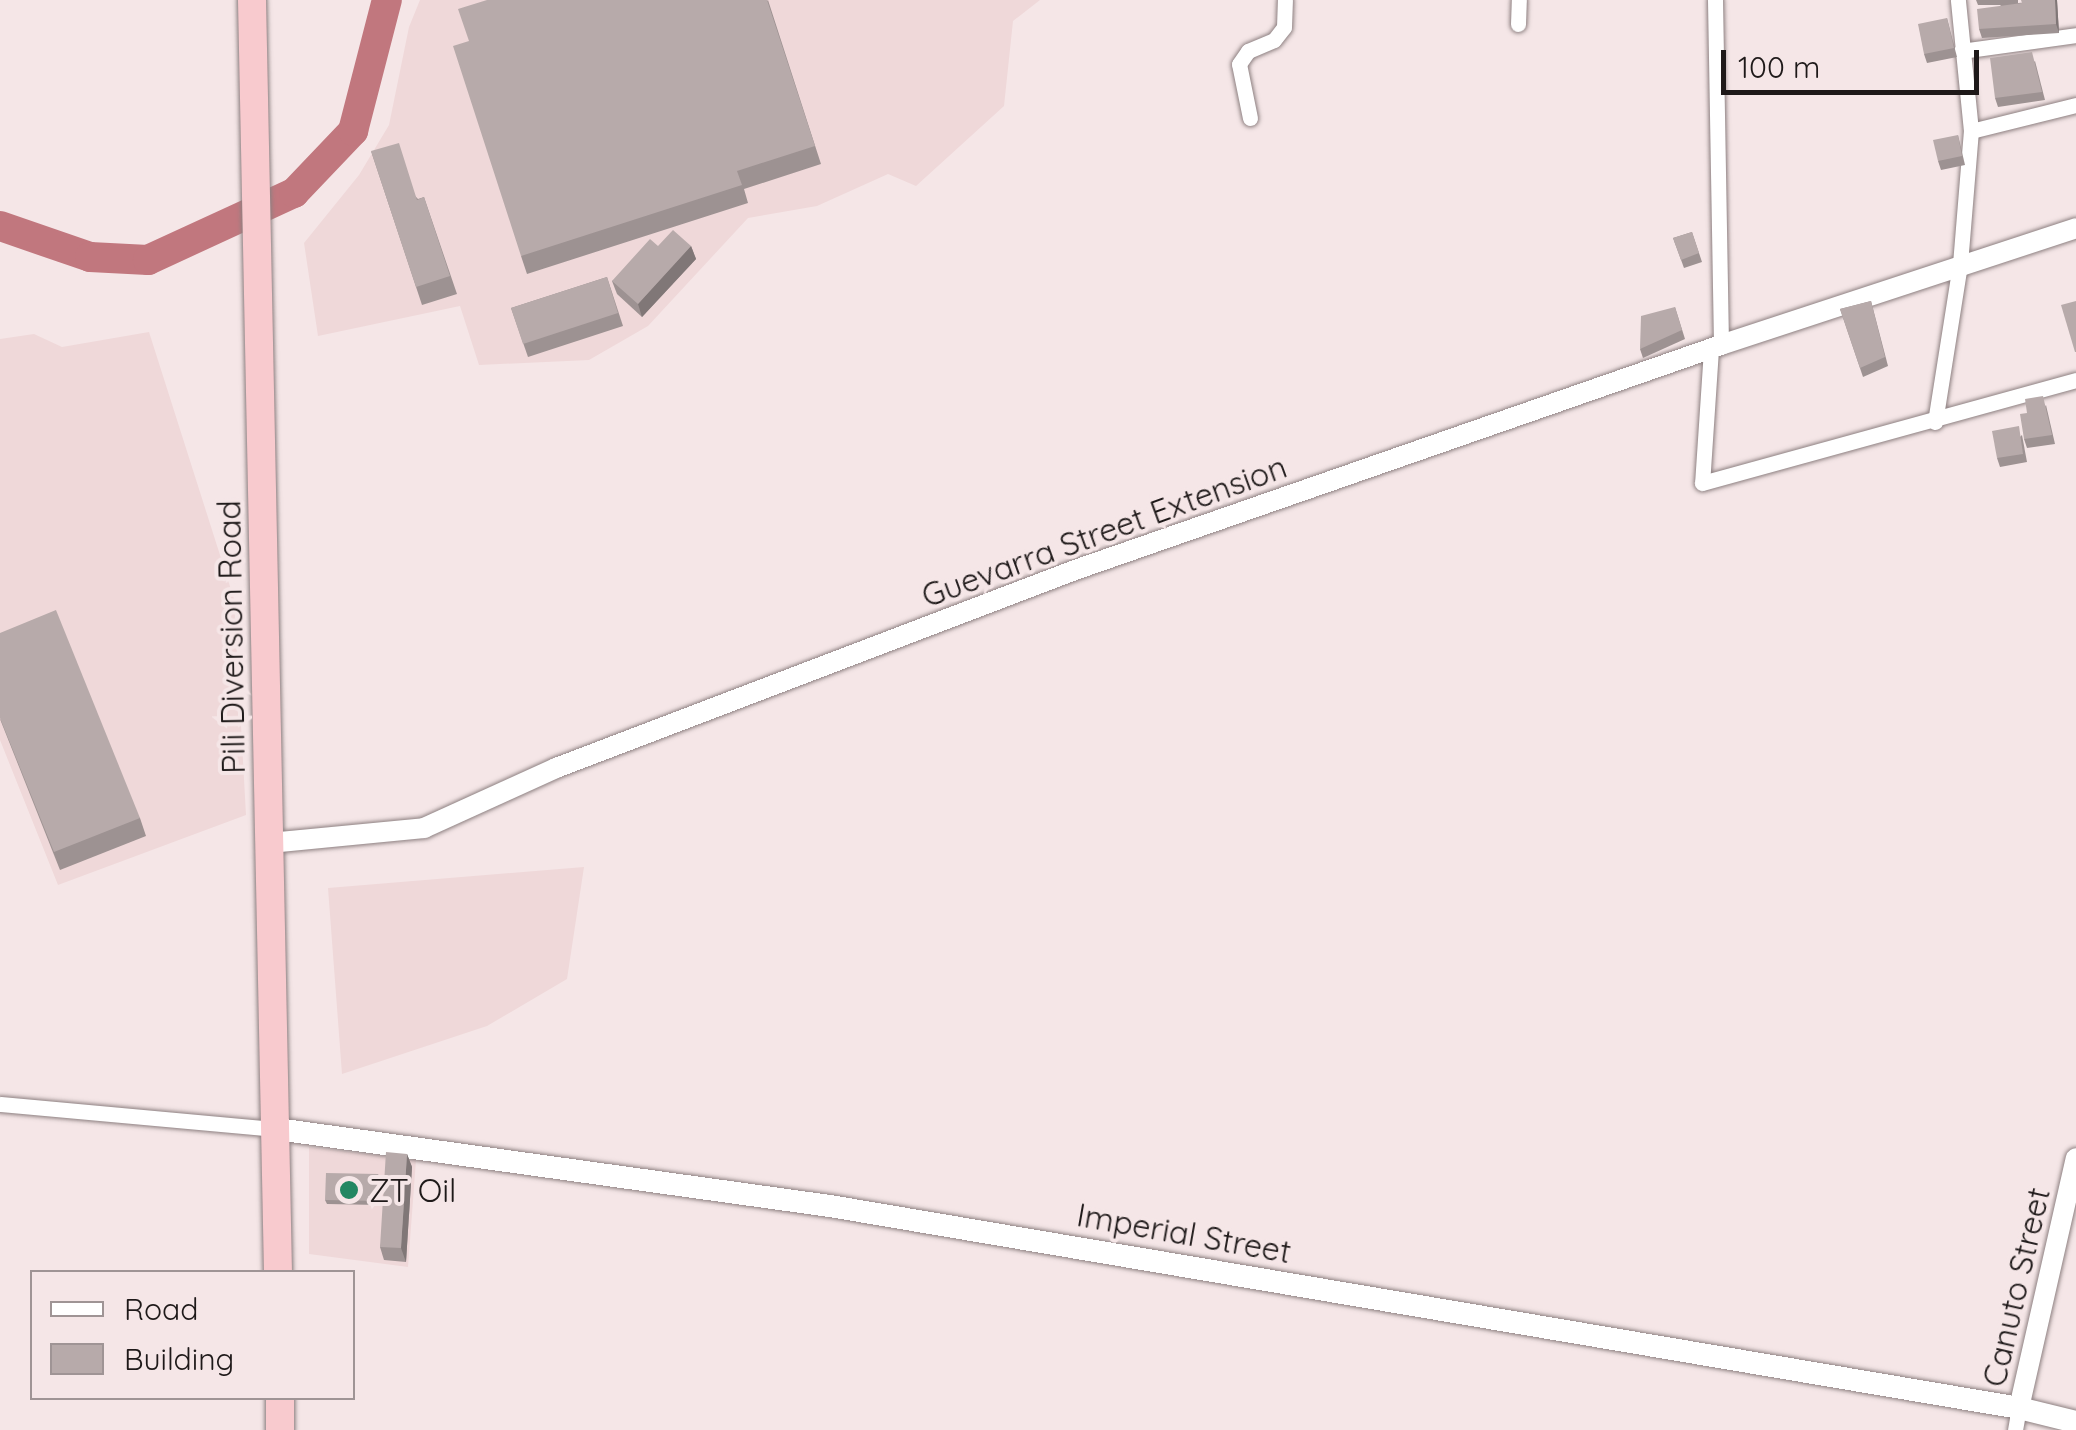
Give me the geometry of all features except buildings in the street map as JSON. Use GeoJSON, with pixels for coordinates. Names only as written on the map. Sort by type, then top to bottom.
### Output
{"type":"FeatureCollection","features":[{"type":"Feature","properties":{"kind":"highway","name":"Pili Diversion Road"},"geometry":{"type":"LineString","coordinates":[[252,0],[278,1270]]}},
{"type":"Feature","properties":{"kind":"highway"},"geometry":{"type":"LineString","coordinates":[[280,1400],[280,1430]]}},
{"type":"Feature","properties":{"kind":"main road","name":"Imperial Street"},"geometry":{"type":"LineString","coordinates":[[277,1129],[830,1206],[2017,1419],[2076,1422]]}},
{"type":"Feature","properties":{"kind":"street"},"geometry":{"type":"LineString","coordinates":[[1250,118],[1239,64],[1248,51],[1274,40],[1284,27],[1285,0]]}},
{"type":"Feature","properties":{"kind":"street"},"geometry":{"type":"LineString","coordinates":[[1518,24],[1519,0]]}},
{"type":"Feature","properties":{"kind":"street"},"geometry":{"type":"LineString","coordinates":[[1714,0],[1716,347],[1702,483],[2076,380]]}},
{"type":"Feature","properties":{"kind":"street"},"geometry":{"type":"LineString","coordinates":[[1934,422],[1960,264],[1971,130],[1958,0]]}},
{"type":"Feature","properties":{"kind":"street"},"geometry":{"type":"LineString","coordinates":[[1961,51],[2076,35]]}},
{"type":"Feature","properties":{"kind":"street"},"geometry":{"type":"LineString","coordinates":[[1971,130],[2076,105]]}},
{"type":"Feature","properties":{"kind":"street","name":"Guevarra Street Extension"},"geometry":{"type":"LineString","coordinates":[[269,843],[424,828],[556,768],[1074,570],[1716,347],[2076,228]]}},
{"type":"Feature","properties":{"kind":"street"},"geometry":{"type":"LineString","coordinates":[[0,1104],[277,1129]]}},
{"type":"Feature","properties":{"kind":"street","name":"Canuto Street"},"geometry":{"type":"LineString","coordinates":[[2017,1419],[2075,1162]]}},
{"type":"Feature","properties":{"kind":"shaded area"},"geometry":{"type":"Polygon","coordinates":[[[420,0],[1040,0],[1013,21],[1004,106],[916,186],[888,174],[817,206],[748,218],[648,326],[589,360],[479,365],[460,306],[318,336],[304,243],[359,175],[389,125],[409,27],[420,0]]]}},
{"type":"Feature","properties":{"kind":"shaded area"},"geometry":{"type":"Polygon","coordinates":[[[149,332],[234,599],[246,815],[58,885],[0,740],[0,339],[34,334],[62,347],[149,332]]]}},
{"type":"Feature","properties":{"kind":"shaded area"},"geometry":{"type":"Polygon","coordinates":[[[584,867],[567,979],[487,1026],[342,1074],[328,888],[584,867]]]}},
{"type":"Feature","properties":{"kind":"shaded area"},"geometry":{"type":"Polygon","coordinates":[[[309,1147],[416,1160],[408,1267],[309,1254],[309,1147]]]}},
{"type":"Feature","properties":{"kind":"waterway"},"geometry":{"type":"LineString","coordinates":[[0,226],[90,257],[148,260],[294,193],[353,131],[387,0]]}},
{"type":"Feature","properties":{"kind":"place","name":"ZT Oil"},"geometry":{"type":"Point","coordinates":[349,1190]}}]}
